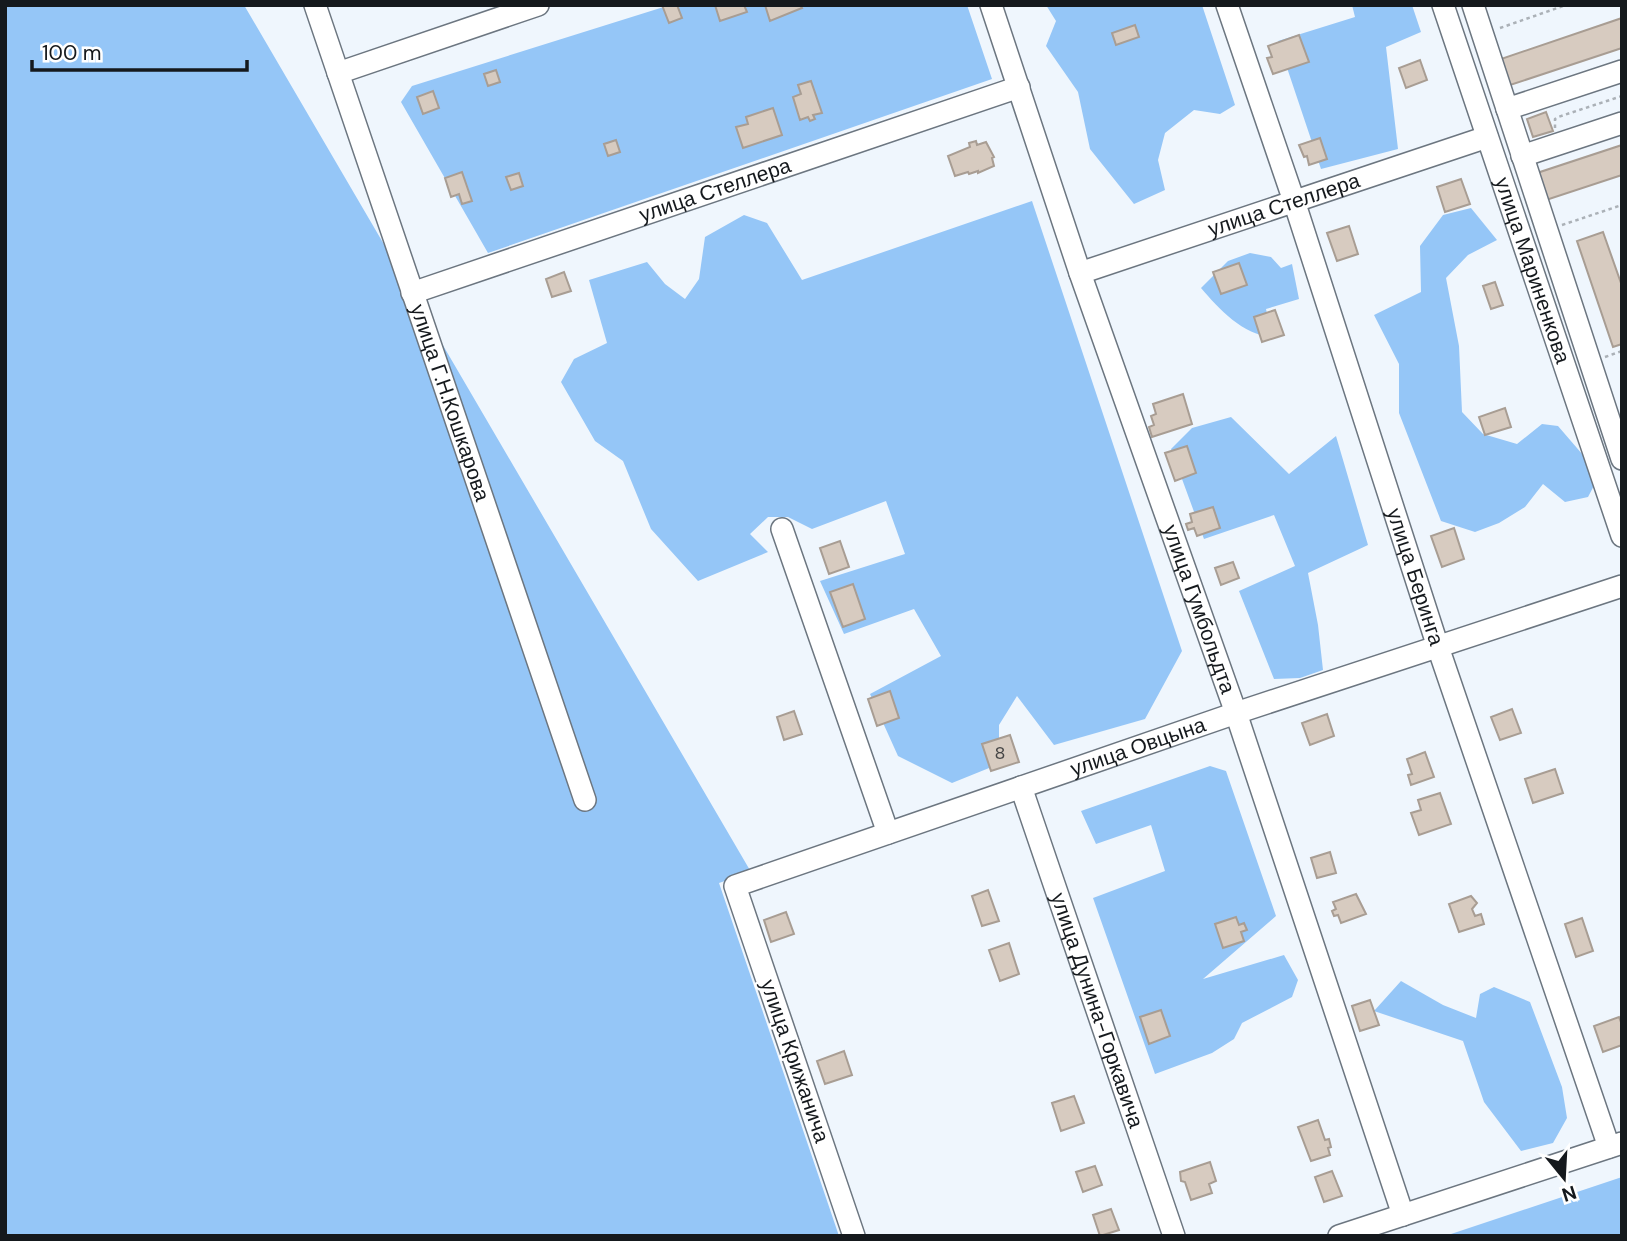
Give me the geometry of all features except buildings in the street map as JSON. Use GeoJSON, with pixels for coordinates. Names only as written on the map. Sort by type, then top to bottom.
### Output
{"type":"FeatureCollection","features":[{"type":"Feature","properties":{"kind":"street","name":"улица Г.Н.Кошкарова"},"geometry":{"type":"LineString","coordinates":[[315,5],[586,800]]}},
{"type":"Feature","properties":{"kind":"street"},"geometry":{"type":"LineString","coordinates":[[338,73],[538,5]]}},
{"type":"Feature","properties":{"kind":"street","name":"улица Гумбольдта"},"geometry":{"type":"LineString","coordinates":[[991,5],[1080,272],[1236,713],[1403,1215]]}},
{"type":"Feature","properties":{"kind":"street","name":"улица Беринга"},"geometry":{"type":"LineString","coordinates":[[1227,5],[1294,201],[1438,647],[1616,1145]]}},
{"type":"Feature","properties":{"kind":"street","name":"улица Мариненкова"},"geometry":{"type":"LineString","coordinates":[[1443,5],[1622,536]]}},
{"type":"Feature","properties":{"kind":"street"},"geometry":{"type":"LineString","coordinates":[[1473,5],[1622,459]]}},
{"type":"Feature","properties":{"kind":"street"},"geometry":{"type":"LineString","coordinates":[[1507,109],[1622,71]]}},
{"type":"Feature","properties":{"kind":"street","name":"улица Стеллера"},"geometry":{"type":"LineString","coordinates":[[412,293],[1019,87]]}},
{"type":"Feature","properties":{"kind":"street"},"geometry":{"type":"LineString","coordinates":[[1522,156],[1622,123]]}},
{"type":"Feature","properties":{"kind":"street","name":"улица Стеллера"},"geometry":{"type":"LineString","coordinates":[[1080,272],[1488,137]]}},
{"type":"Feature","properties":{"kind":"street"},"geometry":{"type":"LineString","coordinates":[[782,529],[888,833]]}},
{"type":"Feature","properties":{"kind":"street","name":"улица Овцына"},"geometry":{"type":"LineString","coordinates":[[735,886],[1236,713],[1622,586]]}},
{"type":"Feature","properties":{"kind":"street","name":"улица Дунина-Горкавича"},"geometry":{"type":"LineString","coordinates":[[1021,787],[1174,1236]]}},
{"type":"Feature","properties":{"kind":"street","name":"улица Крижанича"},"geometry":{"type":"LineString","coordinates":[[735,886],[854,1236]]}},
{"type":"Feature","properties":{"kind":"street"},"geometry":{"type":"LineString","coordinates":[[1339,1236],[1616,1145]]}},
{"type":"Feature","properties":{"kind":"path"},"geometry":{"type":"LineString","coordinates":[[1482,34],[1566,5]]}},
{"type":"Feature","properties":{"kind":"path"},"geometry":{"type":"LineString","coordinates":[[1547,148],[1543,136],[1555,131],[1554,123],[1558,117],[1622,96]]}},
{"type":"Feature","properties":{"kind":"path"},"geometry":{"type":"LineString","coordinates":[[1547,230],[1621,206],[1622,212]]}},
{"type":"Feature","properties":{"kind":"shaded area"},"geometry":{"type":"Polygon","coordinates":[[[5,5],[244,5],[751,872],[719,883],[839,1236],[5,1236],[5,5]]]}},
{"type":"Feature","properties":{"kind":"shaded area"},"geometry":{"type":"Polygon","coordinates":[[[670,5],[967,5],[992,79],[488,253],[401,102],[412,86],[670,5]]]}},
{"type":"Feature","properties":{"kind":"shaded area"},"geometry":{"type":"Polygon","coordinates":[[[1046,5],[1202,5],[1235,105],[1220,114],[1194,110],[1165,133],[1158,160],[1165,190],[1134,204],[1090,149],[1078,92],[1046,46],[1056,21],[1046,5]]]}},
{"type":"Feature","properties":{"kind":"shaded area"},"geometry":{"type":"Polygon","coordinates":[[[1352,5],[1412,5],[1421,32],[1386,47],[1398,149],[1321,169],[1278,41],[1355,17],[1352,5]]]}},
{"type":"Feature","properties":{"kind":"shaded area"},"geometry":{"type":"Polygon","coordinates":[[[1032,201],[1182,651],[1145,719],[1054,745],[1017,696],[999,725],[999,764],[952,783],[898,756],[870,694],[941,656],[914,609],[844,634],[820,581],[905,554],[886,501],[812,529],[788,517],[768,517],[750,534],[768,552],[698,581],[651,529],[623,461],[595,441],[561,382],[574,359],[607,343],[589,280],[647,262],[665,284],[685,299],[699,279],[705,237],[744,215],[767,223],[802,280],[1032,201]]]}},
{"type":"Feature","properties":{"kind":"shaded area"},"geometry":{"type":"Polygon","coordinates":[[[1471,208],[1497,240],[1468,255],[1446,278],[1459,346],[1462,412],[1483,434],[1517,444],[1542,424],[1558,426],[1589,462],[1597,480],[1588,497],[1565,502],[1543,484],[1525,507],[1499,523],[1475,532],[1441,521],[1399,413],[1399,364],[1374,315],[1421,292],[1420,246],[1443,215],[1471,208]]]}},
{"type":"Feature","properties":{"kind":"shaded area"},"geometry":{"type":"Polygon","coordinates":[[[1250,253],[1271,257],[1281,268],[1292,264],[1299,299],[1266,309],[1272,337],[1242,326],[1201,288],[1228,261],[1250,253]]]}},
{"type":"Feature","properties":{"kind":"shaded area"},"geometry":{"type":"Polygon","coordinates":[[[1231,417],[1289,474],[1336,436],[1368,545],[1308,573],[1323,670],[1300,678],[1274,679],[1239,591],[1295,566],[1274,515],[1204,539],[1171,449],[1192,428],[1231,417]]]}},
{"type":"Feature","properties":{"kind":"shaded area"},"geometry":{"type":"Polygon","coordinates":[[[1210,766],[1226,771],[1276,916],[1203,979],[1284,955],[1298,980],[1292,997],[1242,1023],[1234,1039],[1212,1053],[1155,1074],[1093,898],[1165,871],[1151,825],[1096,844],[1081,811],[1210,766]]]}},
{"type":"Feature","properties":{"kind":"shaded area"},"geometry":{"type":"Polygon","coordinates":[[[1401,981],[1443,1005],[1476,1018],[1480,994],[1494,987],[1530,1002],[1562,1087],[1567,1118],[1553,1143],[1521,1151],[1484,1102],[1463,1041],[1374,1011],[1401,981]]]}},
{"type":"Feature","properties":{"kind":"shaded area"},"geometry":{"type":"Polygon","coordinates":[[[1622,1177],[1622,1236],[1445,1236],[1622,1177]]]}}]}
